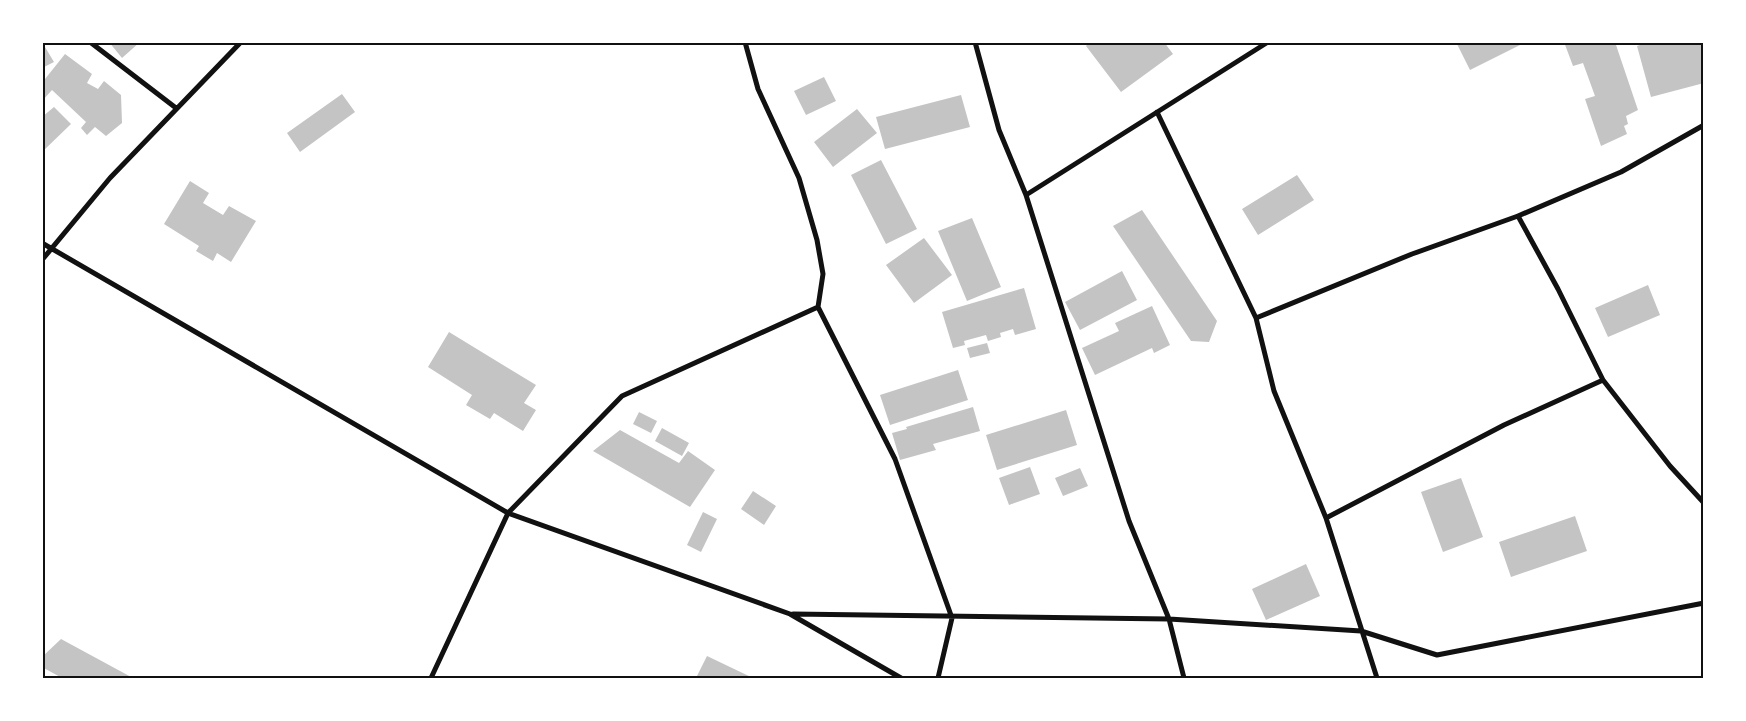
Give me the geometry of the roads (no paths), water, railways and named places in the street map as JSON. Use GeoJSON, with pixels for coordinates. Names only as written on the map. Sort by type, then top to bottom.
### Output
{"type":"FeatureCollection","features":[{"type":"Feature","properties":{"kind":"street"},"geometry":{"type":"LineString","coordinates":[[90,42],[176,108]]}},
{"type":"Feature","properties":{"kind":"street"},"geometry":{"type":"LineString","coordinates":[[42,260],[50,248],[110,178],[241,42]]}},
{"type":"Feature","properties":{"kind":"street"},"geometry":{"type":"LineString","coordinates":[[745,42],[758,89],[799,178],[817,240],[823,274],[818,307],[895,459],[952,618],[938,678]]}},
{"type":"Feature","properties":{"kind":"street"},"geometry":{"type":"LineString","coordinates":[[975,42],[1000,130],[1026,195],[1129,521],[1169,620],[1184,678]]}},
{"type":"Feature","properties":{"kind":"street"},"geometry":{"type":"LineString","coordinates":[[1026,195],[1268,42]]}},
{"type":"Feature","properties":{"kind":"street"},"geometry":{"type":"LineString","coordinates":[[1157,112],[1256,318],[1274,391],[1326,518],[1377,678]]}},
{"type":"Feature","properties":{"kind":"street"},"geometry":{"type":"LineString","coordinates":[[1256,318],[1412,254],[1518,216],[1621,172],[1704,125]]}},
{"type":"Feature","properties":{"kind":"street"},"geometry":{"type":"LineString","coordinates":[[1518,216],[1558,289],[1603,380],[1670,466],[1704,503]]}},
{"type":"Feature","properties":{"kind":"street"},"geometry":{"type":"LineString","coordinates":[[42,243],[508,513],[790,614],[901,678]]}},
{"type":"Feature","properties":{"kind":"street"},"geometry":{"type":"LineString","coordinates":[[431,678],[508,513],[622,396],[818,307]]}},
{"type":"Feature","properties":{"kind":"street"},"geometry":{"type":"LineString","coordinates":[[1326,518],[1504,425],[1603,380]]}},
{"type":"Feature","properties":{"kind":"street"},"geometry":{"type":"LineString","coordinates":[[790,614],[1169,620],[1361,631],[1437,654],[1704,603]]}}]}
